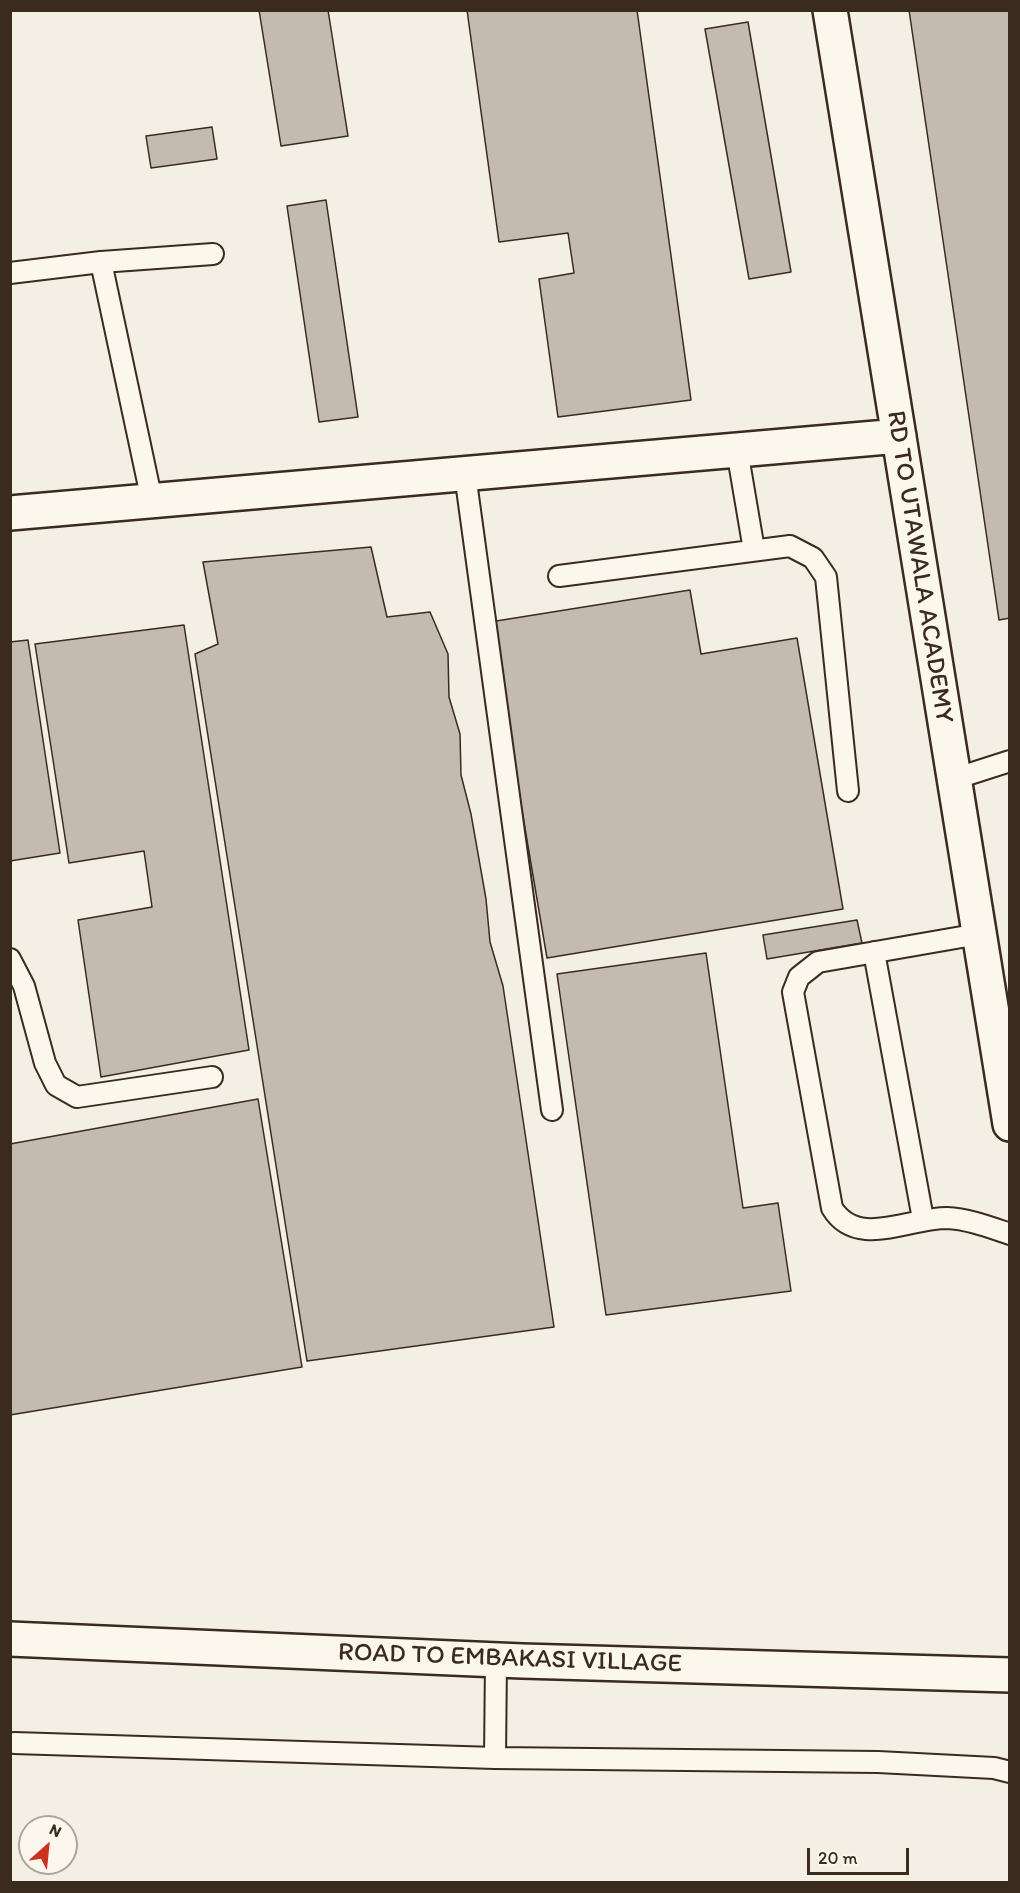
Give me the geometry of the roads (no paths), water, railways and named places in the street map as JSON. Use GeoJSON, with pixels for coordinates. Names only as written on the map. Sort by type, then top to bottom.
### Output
{"type":"FeatureCollection","features":[{"type":"Feature","properties":{"kind":"street","name":"RD TO UTAWALA ACADEMY"},"geometry":{"type":"LineString","coordinates":[[830,10],[979,934],[1004,1049],[1010,1124]]}},
{"type":"Feature","properties":{"kind":"street"},"geometry":{"type":"LineString","coordinates":[[10,513],[898,436]]}},
{"type":"Feature","properties":{"kind":"street","name":"ROAD TO EMBAKASI VILLAGE"},"geometry":{"type":"LineString","coordinates":[[10,1638],[496,1660],[1010,1674]]}},
{"type":"Feature","properties":{"kind":"lane"},"geometry":{"type":"LineString","coordinates":[[10,273],[100,262],[213,254]]}},
{"type":"Feature","properties":{"kind":"lane"},"geometry":{"type":"LineString","coordinates":[[100,262],[152,501]]}},
{"type":"Feature","properties":{"kind":"lane"},"geometry":{"type":"LineString","coordinates":[[737,450],[754,550]]}},
{"type":"Feature","properties":{"kind":"lane"},"geometry":{"type":"LineString","coordinates":[[465,474],[552,1110]]}},
{"type":"Feature","properties":{"kind":"lane"},"geometry":{"type":"LineString","coordinates":[[559,576],[790,546],[813,558],[826,577],[848,791]]}},
{"type":"Feature","properties":{"kind":"lane"},"geometry":{"type":"LineString","coordinates":[[954,779],[1010,761]]}},
{"type":"Feature","properties":{"kind":"lane"},"geometry":{"type":"LineString","coordinates":[[979,934],[818,962],[799,977],[794,992],[830,1196],[838,1219],[852,1227],[868,1231],[923,1219],[949,1218],[1010,1234]]}},
{"type":"Feature","properties":{"kind":"lane"},"geometry":{"type":"LineString","coordinates":[[874,952],[923,1219]]}},
{"type":"Feature","properties":{"kind":"lane"},"geometry":{"type":"LineString","coordinates":[[10,959],[24,986],[45,1063],[56,1085],[77,1097],[212,1077]]}},
{"type":"Feature","properties":{"kind":"lane"},"geometry":{"type":"LineString","coordinates":[[495,1758],[496,1660]]}},
{"type":"Feature","properties":{"kind":"lane"},"geometry":{"type":"LineString","coordinates":[[14,1743],[495,1758],[878,1762],[994,1768],[1010,1772]]}}]}
